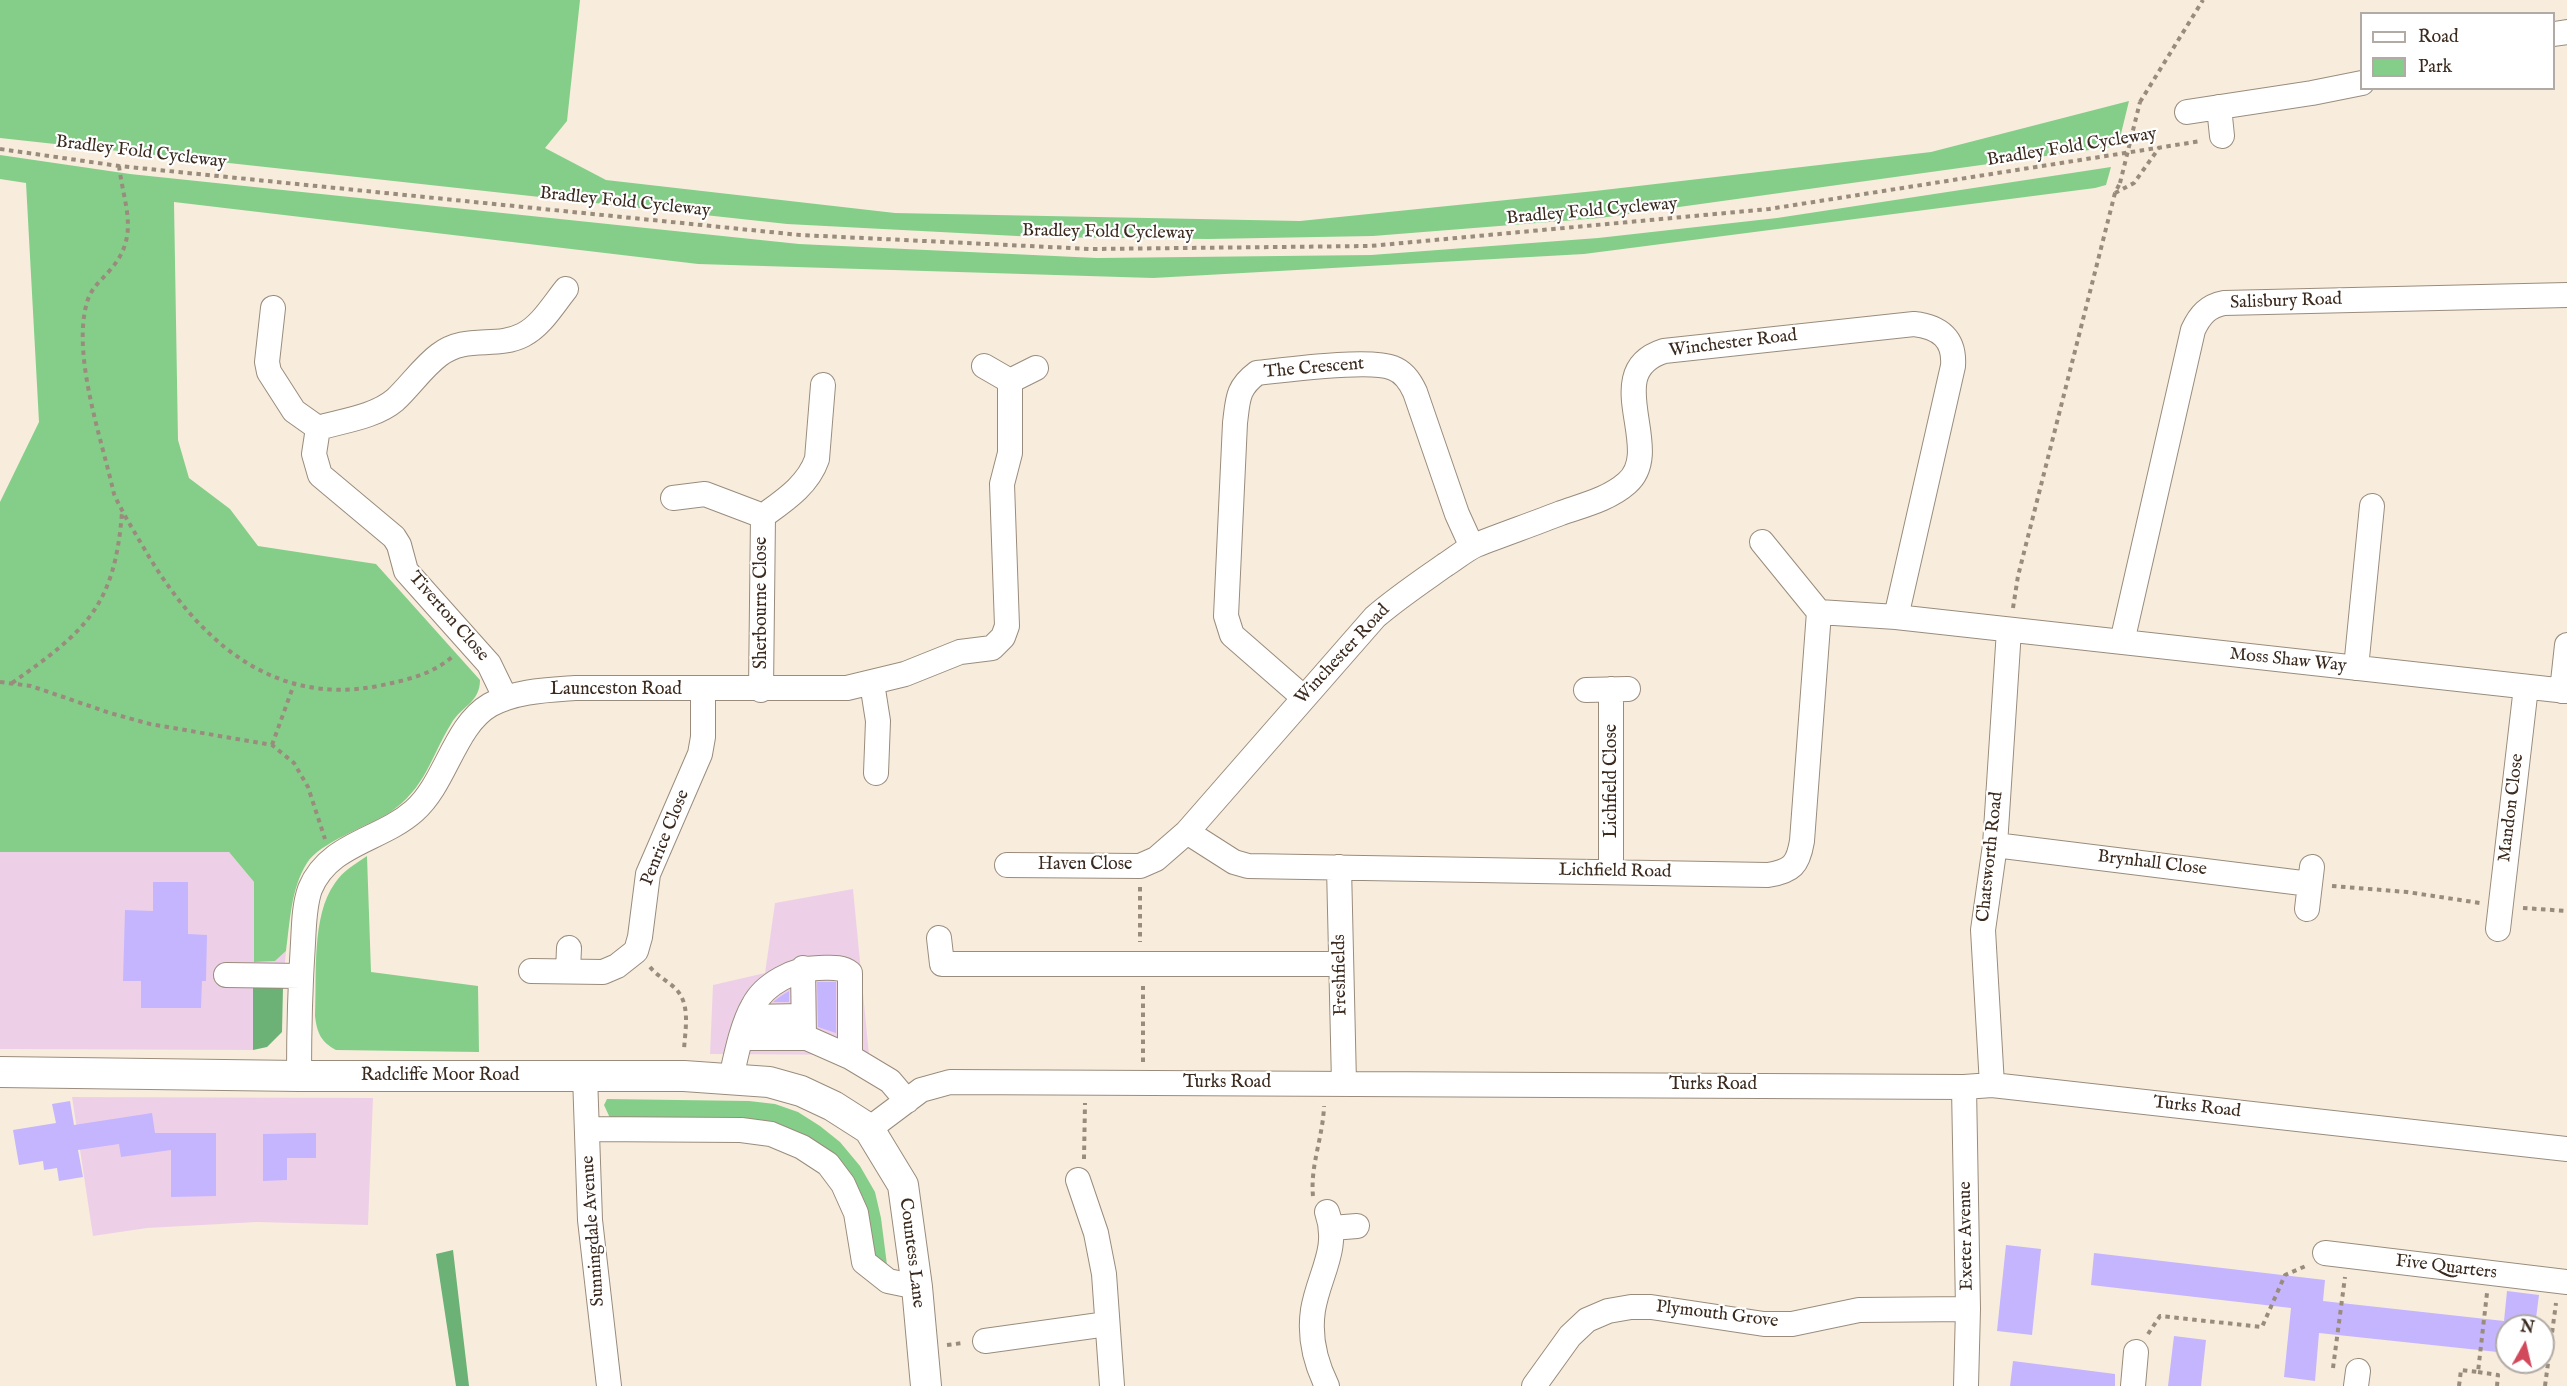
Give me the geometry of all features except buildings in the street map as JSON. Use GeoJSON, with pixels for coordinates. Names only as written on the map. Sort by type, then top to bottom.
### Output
{"type":"FeatureCollection","features":[{"type":"Feature","properties":{"kind":"main road","name":"Radcliffe Moor Road"},"geometry":{"type":"LineString","coordinates":[[0,1072],[731,1078],[769,1082],[801,1091],[833,1106],[869,1129]]}},
{"type":"Feature","properties":{"kind":"main road","name":"Countess Lane"},"geometry":{"type":"LineString","coordinates":[[869,1129],[903,1185],[917,1287],[926,1386]]}},
{"type":"Feature","properties":{"kind":"street"},"geometry":{"type":"LineString","coordinates":[[2187,112],[2360,83]]}},
{"type":"Feature","properties":{"kind":"street"},"geometry":{"type":"LineString","coordinates":[[2213,138],[2219,107]]}},
{"type":"Feature","properties":{"kind":"street"},"geometry":{"type":"LineString","coordinates":[[278,320],[267,362],[269,372],[294,411],[318,428],[379,410],[393,402],[440,354],[459,345],[472,341],[504,341],[521,336],[535,327],[549,324],[566,289]]}},
{"type":"Feature","properties":{"kind":"street","name":"Salisbury Road"},"geometry":{"type":"LineString","coordinates":[[2122,642],[2193,330],[2205,311],[2214,305],[2224,303],[2567,295]]}},
{"type":"Feature","properties":{"kind":"street","name":"Winchester Road"},"geometry":{"type":"LineString","coordinates":[[1187,832],[1303,697],[1375,617],[1400,595],[1472,547],[1600,500],[1632,479],[1638,465],[1640,451],[1634,391],[1635,378],[1641,365],[1651,356],[1664,351],[1914,324],[1938,329],[1946,337],[1953,355],[1953,366],[1896,616]]}},
{"type":"Feature","properties":{"kind":"street","name":"The Crescent"},"geometry":{"type":"LineString","coordinates":[[1303,697],[1232,635],[1226,616],[1235,423],[1238,396],[1245,382],[1257,373],[1371,364],[1395,368],[1404,375],[1415,392],[1457,514],[1472,547]]}},
{"type":"Feature","properties":{"kind":"street"},"geometry":{"type":"LineString","coordinates":[[984,366],[1010,381],[1036,368]]}},
{"type":"Feature","properties":{"kind":"street","name":"Launceston Road"},"geometry":{"type":"LineString","coordinates":[[299,1076],[305,916],[309,892],[316,876],[351,846],[395,825],[414,812],[432,791],[466,730],[477,715],[489,706],[505,697],[545,690],[575,688],[824,690],[872,683],[905,674],[960,652],[992,648],[1003,637],[1007,626],[1002,484],[1010,453],[1010,381]]}},
{"type":"Feature","properties":{"kind":"street","name":"Sherbourne Close"},"geometry":{"type":"LineString","coordinates":[[763,516],[807,481],[813,471],[818,459],[811,419],[823,385]]}},
{"type":"Feature","properties":{"kind":"street","name":"Tiverton Close"},"geometry":{"type":"LineString","coordinates":[[318,428],[314,454],[315,465],[320,476],[394,537],[399,544],[406,571],[489,664],[505,697]]}},
{"type":"Feature","properties":{"kind":"street","name":"Sherbourne Close"},"geometry":{"type":"LineString","coordinates":[[668,501],[705,494],[763,516]]}},
{"type":"Feature","properties":{"kind":"street"},"geometry":{"type":"LineString","coordinates":[[2356,668],[2372,506]]}},
{"type":"Feature","properties":{"kind":"street","name":"Sherbourne Close"},"geometry":{"type":"LineString","coordinates":[[761,690],[763,516]]}},
{"type":"Feature","properties":{"kind":"street"},"geometry":{"type":"LineString","coordinates":[[1762,542],[1819,612]]}},
{"type":"Feature","properties":{"kind":"street","name":"Moss Shaw Way"},"geometry":{"type":"LineString","coordinates":[[1819,612],[1896,616],[2564,691]]}},
{"type":"Feature","properties":{"kind":"street","name":"Lichfield Road"},"geometry":{"type":"LineString","coordinates":[[1187,832],[1234,862],[1248,866],[1768,875],[1784,872],[1793,866],[1799,855],[1802,841],[1819,612]]}},
{"type":"Feature","properties":{"kind":"street","name":"Chatsworth Road"},"geometry":{"type":"LineString","coordinates":[[1992,1085],[1983,930],[1995,844],[2009,630]]}},
{"type":"Feature","properties":{"kind":"street"},"geometry":{"type":"LineString","coordinates":[[2564,691],[2567,645]]}},
{"type":"Feature","properties":{"kind":"street"},"geometry":{"type":"LineString","coordinates":[[872,683],[878,721],[875,775]]}},
{"type":"Feature","properties":{"kind":"street","name":"Mandon Close"},"geometry":{"type":"LineString","coordinates":[[2498,924],[2526,687]]}},
{"type":"Feature","properties":{"kind":"street","name":"Lichfield Close"},"geometry":{"type":"LineString","coordinates":[[1586,690],[1620,689],[1611,872]]}},
{"type":"Feature","properties":{"kind":"street","name":"Penrice Close"},"geometry":{"type":"LineString","coordinates":[[636,951],[648,874],[700,754],[703,736],[703,690]]}},
{"type":"Feature","properties":{"kind":"street","name":"Haven Close"},"geometry":{"type":"LineString","coordinates":[[1007,865],[1140,866],[1156,859],[1187,832]]}},
{"type":"Feature","properties":{"kind":"street","name":"Brynhall Close"},"geometry":{"type":"LineString","coordinates":[[1995,844],[2311,876]]}},
{"type":"Feature","properties":{"kind":"street","name":"Freshfields"},"geometry":{"type":"LineString","coordinates":[[1334,1083],[1341,964],[1339,867]]}},
{"type":"Feature","properties":{"kind":"street"},"geometry":{"type":"LineString","coordinates":[[2307,909],[2311,876]]}},
{"type":"Feature","properties":{"kind":"street"},"geometry":{"type":"LineString","coordinates":[[939,939],[942,964],[1341,964]]}},
{"type":"Feature","properties":{"kind":"street"},"geometry":{"type":"LineString","coordinates":[[531,971],[569,960],[603,972],[617,966],[636,951]]}},
{"type":"Feature","properties":{"kind":"street"},"geometry":{"type":"LineString","coordinates":[[803,968],[804,1017]]}},
{"type":"Feature","properties":{"kind":"street"},"geometry":{"type":"LineString","coordinates":[[731,1078],[750,1018],[776,982],[803,968],[843,968],[850,973],[850,1057]]}},
{"type":"Feature","properties":{"kind":"street"},"geometry":{"type":"LineString","coordinates":[[226,975],[301,976]]}},
{"type":"Feature","properties":{"kind":"street"},"geometry":{"type":"LineString","coordinates":[[750,1018],[804,1017]]}},
{"type":"Feature","properties":{"kind":"street"},"geometry":{"type":"LineString","coordinates":[[750,1018],[804,1017],[850,1057],[890,1081],[907,1101]]}},
{"type":"Feature","properties":{"kind":"street","name":"Sunningdale Avenue"},"geometry":{"type":"LineString","coordinates":[[585,1076],[595,1273],[609,1386]]}},
{"type":"Feature","properties":{"kind":"street","name":"Turks Road"},"geometry":{"type":"LineString","coordinates":[[869,1129],[921,1090],[950,1082],[1964,1087],[1992,1085],[2567,1149]]}},
{"type":"Feature","properties":{"kind":"street","name":"Exeter Avenue"},"geometry":{"type":"LineString","coordinates":[[1964,1087],[1968,1309],[1966,1386]]}},
{"type":"Feature","properties":{"kind":"street"},"geometry":{"type":"LineString","coordinates":[[587,1129],[741,1130],[771,1134],[802,1147],[828,1164],[843,1184],[856,1213],[864,1262],[888,1281],[917,1287]]}},
{"type":"Feature","properties":{"kind":"street"},"geometry":{"type":"LineString","coordinates":[[1078,1180],[1097,1207],[1096,1233],[1104,1274],[1112,1386]]}},
{"type":"Feature","properties":{"kind":"street"},"geometry":{"type":"LineString","coordinates":[[1327,1386],[1318,1368],[1311,1329],[1313,1308],[1331,1244],[1329,1220],[1357,1226]]}},
{"type":"Feature","properties":{"kind":"street","name":"Five Quarters"},"geometry":{"type":"LineString","coordinates":[[2335,1254],[2563,1281]]}},
{"type":"Feature","properties":{"kind":"street","name":"Plymouth Grove"},"geometry":{"type":"LineString","coordinates":[[1534,1386],[1570,1336],[1587,1320],[1608,1311],[1631,1307],[1651,1307],[1764,1324],[1792,1323],[1859,1310],[1968,1309]]}},
{"type":"Feature","properties":{"kind":"street"},"geometry":{"type":"LineString","coordinates":[[985,1341],[1017,1328],[1107,1324]]}},
{"type":"Feature","properties":{"kind":"street"},"geometry":{"type":"LineString","coordinates":[[2133,1386],[2136,1352]]}},
{"type":"Feature","properties":{"kind":"path"},"geometry":{"type":"LineString","coordinates":[[2009,630],[2018,576],[2140,102],[2203,0]]}},
{"type":"Feature","properties":{"kind":"path","name":"Bradley Fold Cycleway"},"geometry":{"type":"LineString","coordinates":[[0,149],[118,166],[800,235],[1091,249],[1370,246],[1746,211],[2213,138]]}},
{"type":"Feature","properties":{"kind":"path"},"geometry":{"type":"LineString","coordinates":[[2115,193],[2134,183],[2160,148]]}},
{"type":"Feature","properties":{"kind":"path"},"geometry":{"type":"LineString","coordinates":[[118,166],[130,232],[125,251],[92,287],[86,305],[82,333],[87,381],[114,494],[159,576],[203,629],[228,651],[257,671],[294,684],[320,689],[354,690],[422,676],[442,665],[469,642]]}},
{"type":"Feature","properties":{"kind":"path"},"geometry":{"type":"LineString","coordinates":[[12,684],[50,656],[95,611],[112,578],[119,547],[122,512]]}},
{"type":"Feature","properties":{"kind":"path"},"geometry":{"type":"LineString","coordinates":[[0,682],[31,686],[150,724],[272,745],[294,763],[308,787],[332,860]]}},
{"type":"Feature","properties":{"kind":"path"},"geometry":{"type":"LineString","coordinates":[[272,745],[294,684]]}},
{"type":"Feature","properties":{"kind":"path"},"geometry":{"type":"LineString","coordinates":[[1140,866],[1143,1083]]}},
{"type":"Feature","properties":{"kind":"path"},"geometry":{"type":"LineString","coordinates":[[2311,876],[2408,892],[2498,924],[2567,911]]}},
{"type":"Feature","properties":{"kind":"path"},"geometry":{"type":"LineString","coordinates":[[636,951],[654,972],[675,989],[683,999],[686,1012],[684,1076]]}},
{"type":"Feature","properties":{"kind":"path"},"geometry":{"type":"LineString","coordinates":[[1078,1180],[1084,1159],[1086,1082]]}},
{"type":"Feature","properties":{"kind":"path"},"geometry":{"type":"LineString","coordinates":[[1329,1220],[1313,1201],[1312,1185],[1323,1125],[1334,1083]]}},
{"type":"Feature","properties":{"kind":"path"},"geometry":{"type":"LineString","coordinates":[[2136,1352],[2160,1316],[2262,1327],[2285,1275],[2335,1254],[2333,1368],[2357,1378]]}},
{"type":"Feature","properties":{"kind":"path"},"geometry":{"type":"LineString","coordinates":[[2478,1372],[2490,1273]]}},
{"type":"Feature","properties":{"kind":"path"},"geometry":{"type":"LineString","coordinates":[[2545,1386],[2563,1281]]}},
{"type":"Feature","properties":{"kind":"path"},"geometry":{"type":"LineString","coordinates":[[922,1347],[985,1341]]}},
{"type":"Feature","properties":{"kind":"path"},"geometry":{"type":"LineString","coordinates":[[2459,1386],[2461,1370],[2498,1376],[2497,1386]]}},
{"type":"Feature","properties":{"kind":"shaded area"},"geometry":{"type":"Polygon","coordinates":[[[0,852],[229,852],[254,882],[254,962],[275,961],[286,951],[283,987],[253,986],[253,1050],[0,1049],[0,852]]]}},
{"type":"Feature","properties":{"kind":"shaded area"},"geometry":{"type":"Polygon","coordinates":[[[853,889],[869,1055],[710,1054],[713,985],[765,973],[775,903],[853,889]]]}},
{"type":"Feature","properties":{"kind":"shaded area"},"geometry":{"type":"Polygon","coordinates":[[[72,1097],[373,1098],[368,1225],[257,1222],[147,1228],[93,1236],[72,1097]]]}},
{"type":"Feature","properties":{"kind":"green space"},"geometry":{"type":"Polygon","coordinates":[[[0,0],[580,0],[567,121],[545,148],[606,180],[895,213],[1300,221],[1595,191],[1931,152],[2129,101],[2118,146],[1600,218],[1373,236],[1208,239],[1036,237],[787,224],[0,138],[0,0]]]}},
{"type":"Feature","properties":{"kind":"green space"},"geometry":{"type":"Polygon","coordinates":[[[0,155],[130,174],[799,244],[1097,258],[1371,255],[1598,238],[1777,218],[2111,167],[2106,185],[2095,188],[1584,254],[1153,278],[698,264],[174,202],[178,440],[189,478],[230,509],[258,546],[376,564],[480,680],[477,694],[451,724],[426,772],[411,793],[389,813],[333,842],[307,863],[294,894],[286,951],[275,961],[254,962],[254,882],[229,852],[0,852],[0,502],[39,422],[26,183],[0,179],[0,155]]]}},
{"type":"Feature","properties":{"kind":"green space"},"geometry":{"type":"Polygon","coordinates":[[[367,856],[371,972],[478,986],[479,1052],[336,1050],[321,1036],[315,1016],[317,947],[322,912],[327,897],[338,879],[367,856]]]}},
{"type":"Feature","properties":{"kind":"green space"},"geometry":{"type":"Polygon","coordinates":[[[253,986],[283,987],[282,1032],[267,1047],[253,1050],[253,986]]]}},
{"type":"Feature","properties":{"kind":"green space"},"geometry":{"type":"Polygon","coordinates":[[[607,1099],[749,1101],[775,1104],[798,1112],[840,1142],[860,1166],[875,1192],[887,1265],[879,1266],[815,1144],[610,1118],[604,1105],[607,1099]]]}},
{"type":"Feature","properties":{"kind":"green space"},"geometry":{"type":"Polygon","coordinates":[[[453,1250],[469,1386],[456,1386],[436,1254],[453,1250]]]}}]}
